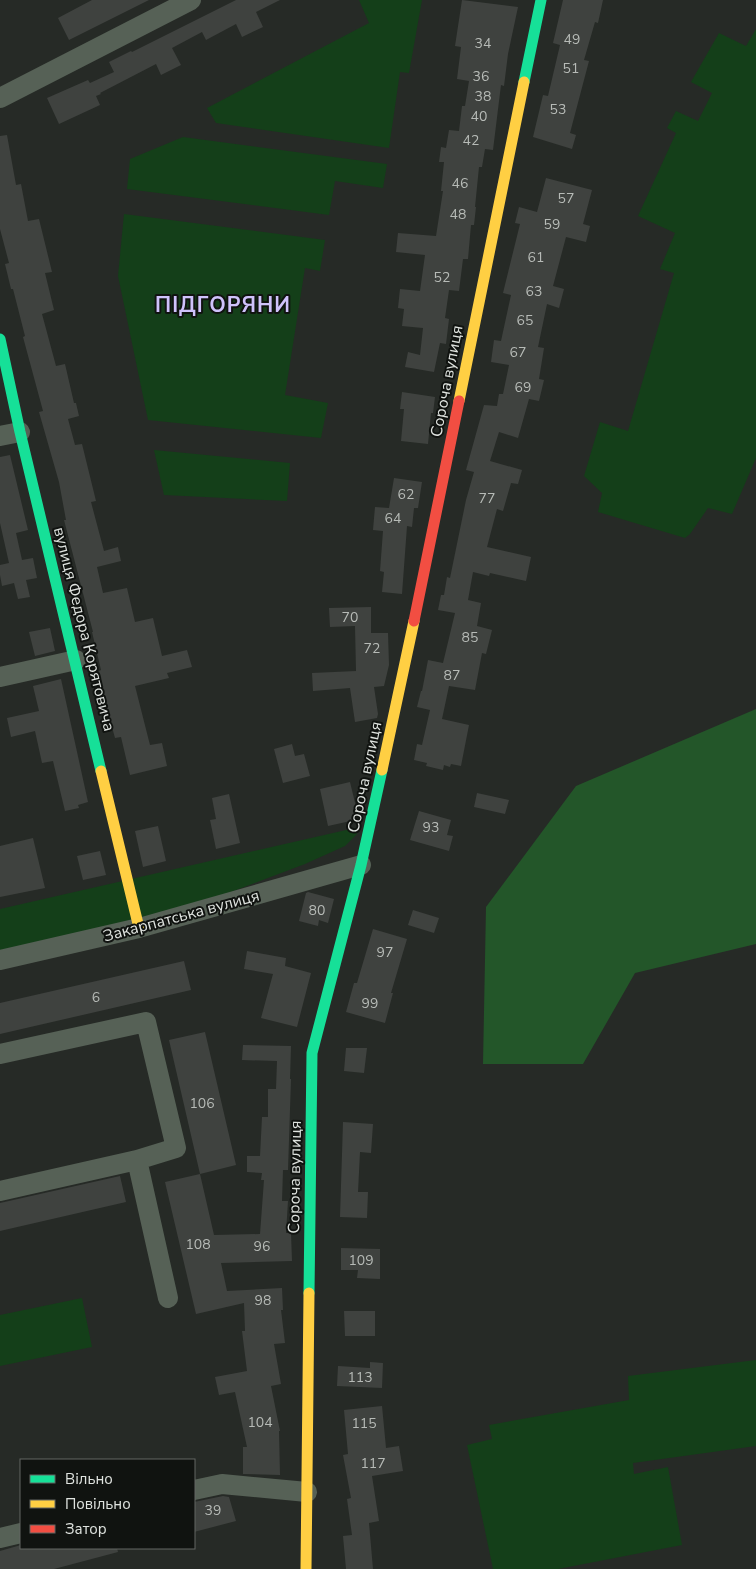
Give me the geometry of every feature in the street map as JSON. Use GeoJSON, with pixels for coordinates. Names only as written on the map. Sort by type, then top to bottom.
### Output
{"type":"FeatureCollection","features":[{"type":"Feature","properties":{"kind":"main road","name":"Сороча вулиця"},"geometry":{"type":"LineString","coordinates":[[306,1569],[312,1053],[361,865],[418,604],[541,0]]}},
{"type":"Feature","properties":{"kind":"main road","name":"вулиця Федора Корятовича"},"geometry":{"type":"LineString","coordinates":[[0,339],[20,432],[139,928]]}},
{"type":"Feature","properties":{"kind":"street"},"geometry":{"type":"LineString","coordinates":[[0,98],[191,0]]}},
{"type":"Feature","properties":{"kind":"street"},"geometry":{"type":"LineString","coordinates":[[0,436],[20,432]]}},
{"type":"Feature","properties":{"kind":"street"},"geometry":{"type":"LineString","coordinates":[[0,677],[76,660]]}},
{"type":"Feature","properties":{"kind":"street","name":"Закарпатська вулиця"},"geometry":{"type":"LineString","coordinates":[[0,960],[139,928],[361,865]]}},
{"type":"Feature","properties":{"kind":"street"},"geometry":{"type":"LineString","coordinates":[[0,1054],[146,1022],[176,1148],[138,1160],[0,1191]]}},
{"type":"Feature","properties":{"kind":"street"},"geometry":{"type":"LineString","coordinates":[[138,1160],[168,1298]]}},
{"type":"Feature","properties":{"kind":"street"},"geometry":{"type":"LineString","coordinates":[[195,1490],[222,1484],[307,1492]]}},
{"type":"Feature","properties":{"kind":"street"},"geometry":{"type":"LineString","coordinates":[[0,1538],[20,1533]]}},
{"type":"Feature","properties":{"kind":"green space"},"geometry":{"type":"Polygon","coordinates":[[[359,0],[422,0],[409,73],[400,72],[389,148],[216,123],[207,108],[369,23],[359,0]]]}},
{"type":"Feature","properties":{"kind":"green space"},"geometry":{"type":"Polygon","coordinates":[[[756,29],[756,458],[732,514],[708,508],[690,534],[685,538],[598,512],[602,493],[584,476],[600,422],[628,431],[674,273],[660,269],[675,233],[638,216],[676,133],[667,128],[676,111],[698,121],[712,93],[691,82],[719,33],[746,46],[756,29]]]}},
{"type":"Feature","properties":{"kind":"green space"},"geometry":{"type":"Polygon","coordinates":[[[183,137],[387,164],[383,188],[335,181],[329,215],[127,189],[130,159],[183,137]]]}},
{"type":"Feature","properties":{"kind":"green space"},"geometry":{"type":"Polygon","coordinates":[[[124,214],[325,240],[320,271],[305,268],[285,395],[328,403],[321,438],[148,420],[118,276],[124,214]]]}},
{"type":"Feature","properties":{"kind":"green space"},"geometry":{"type":"Polygon","coordinates":[[[154,450],[290,463],[287,501],[164,495],[154,450]]]}},
{"type":"Feature","properties":{"kind":"green space"},"geometry":{"type":"Polygon","coordinates":[[[756,709],[756,944],[635,973],[583,1064],[483,1064],[486,907],[576,786],[756,709]]]}},
{"type":"Feature","properties":{"kind":"green space"},"geometry":{"type":"Polygon","coordinates":[[[355,828],[357,834],[345,846],[305,864],[191,907],[0,956],[0,909],[355,828]]]}},
{"type":"Feature","properties":{"kind":"green space"},"geometry":{"type":"Polygon","coordinates":[[[82,1298],[92,1347],[0,1366],[0,1315],[82,1298]]]}},
{"type":"Feature","properties":{"kind":"green space"},"geometry":{"type":"Polygon","coordinates":[[[756,1360],[756,1446],[633,1463],[634,1474],[668,1467],[682,1545],[558,1569],[493,1569],[467,1445],[492,1439],[489,1425],[629,1400],[628,1376],[756,1360]]]}},
{"type":"Feature","properties":{"kind":"building"},"geometry":{"type":"Polygon","coordinates":[[[92,0],[149,0],[69,40],[58,18],[92,0]]]}},
{"type":"Feature","properties":{"kind":"building"},"geometry":{"type":"Polygon","coordinates":[[[236,0],[280,0],[256,12],[263,27],[242,37],[236,24],[206,40],[202,32],[172,48],[181,65],[161,75],[156,64],[100,93],[96,96],[100,105],[59,124],[47,98],[88,80],[90,83],[114,72],[109,62],[236,0]]]}},
{"type":"Feature","properties":{"kind":"building"},"geometry":{"type":"Polygon","coordinates":[[[462,0],[518,7],[508,54],[504,86],[501,85],[493,150],[485,149],[482,167],[479,167],[474,225],[471,225],[468,259],[463,259],[459,291],[449,290],[445,318],[449,319],[446,344],[440,343],[434,372],[405,367],[408,352],[420,355],[423,328],[402,326],[404,309],[398,308],[400,289],[420,291],[425,255],[396,252],[398,233],[436,236],[443,191],[441,191],[444,162],[439,162],[441,147],[446,148],[449,130],[459,131],[462,106],[465,106],[469,81],[457,79],[461,47],[455,46],[462,0]]]}},
{"type":"Feature","properties":{"kind":"building"},"geometry":{"type":"Polygon","coordinates":[[[563,0],[603,0],[598,23],[595,22],[584,60],[589,61],[570,133],[576,135],[572,149],[533,137],[543,95],[548,96],[560,45],[553,43],[563,0]]]}},
{"type":"Feature","properties":{"kind":"building"},"geometry":{"type":"Polygon","coordinates":[[[7,135],[16,185],[21,184],[28,221],[39,219],[52,272],[45,273],[54,310],[42,314],[56,366],[65,364],[74,403],[76,403],[79,416],[68,419],[75,445],[82,444],[96,501],[91,502],[104,551],[118,547],[121,561],[97,567],[103,593],[127,588],[135,622],[153,618],[162,656],[187,650],[192,667],[167,673],[169,678],[135,686],[150,745],[162,743],[167,766],[130,775],[121,737],[115,738],[109,716],[93,632],[64,520],[66,520],[59,482],[39,412],[43,411],[5,264],[9,263],[0,229],[0,136],[7,135]]]}},
{"type":"Feature","properties":{"kind":"building"},"geometry":{"type":"Polygon","coordinates":[[[546,178],[592,190],[583,224],[590,226],[586,242],[566,237],[553,286],[564,289],[559,308],[547,304],[538,347],[544,348],[539,379],[544,380],[539,401],[529,399],[518,438],[499,432],[490,461],[522,470],[518,484],[511,483],[503,511],[497,509],[487,547],[531,557],[526,581],[490,573],[489,576],[473,572],[468,600],[481,603],[477,626],[492,630],[486,654],[482,653],[475,690],[449,686],[442,719],[469,725],[461,766],[451,764],[450,767],[444,765],[443,770],[426,766],[427,763],[414,760],[417,744],[422,745],[430,710],[417,707],[428,660],[443,663],[455,613],[438,610],[441,595],[444,595],[447,577],[450,578],[466,500],[474,472],[466,470],[484,405],[497,406],[499,394],[503,394],[509,365],[491,362],[494,340],[501,341],[511,295],[503,293],[520,224],[515,223],[519,207],[537,212],[546,178]]]}},
{"type":"Feature","properties":{"kind":"building"},"geometry":{"type":"Polygon","coordinates":[[[402,392],[435,397],[433,413],[431,413],[428,444],[401,441],[404,409],[400,409],[402,392]]]}},
{"type":"Feature","properties":{"kind":"building"},"geometry":{"type":"Polygon","coordinates":[[[10,455],[28,530],[16,533],[22,560],[33,558],[37,578],[26,580],[30,597],[18,599],[14,583],[2,586],[0,575],[0,565],[9,563],[0,523],[0,457],[10,455]]]}},
{"type":"Feature","properties":{"kind":"building"},"geometry":{"type":"Polygon","coordinates":[[[394,478],[422,482],[418,508],[414,508],[412,527],[407,526],[402,594],[382,592],[384,572],[380,571],[383,531],[373,530],[375,507],[389,508],[394,478]]]}},
{"type":"Feature","properties":{"kind":"building"},"geometry":{"type":"Polygon","coordinates":[[[371,607],[371,633],[388,633],[389,665],[384,686],[374,687],[377,718],[355,722],[350,688],[313,691],[312,673],[356,671],[355,626],[330,627],[329,608],[371,607]]]}},
{"type":"Feature","properties":{"kind":"building"},"geometry":{"type":"Polygon","coordinates":[[[50,628],[55,651],[35,656],[29,632],[50,628]]]}},
{"type":"Feature","properties":{"kind":"building"},"geometry":{"type":"Polygon","coordinates":[[[61,679],[88,802],[78,805],[79,808],[65,811],[53,761],[42,763],[35,731],[11,737],[7,718],[39,711],[33,686],[61,679]]]}},
{"type":"Feature","properties":{"kind":"building"},"geometry":{"type":"Polygon","coordinates":[[[292,744],[295,756],[304,754],[310,776],[283,783],[274,749],[292,744]]]}},
{"type":"Feature","properties":{"kind":"building"},"geometry":{"type":"Polygon","coordinates":[[[350,782],[357,811],[355,820],[328,826],[320,789],[350,782]]]}},
{"type":"Feature","properties":{"kind":"building"},"geometry":{"type":"Polygon","coordinates":[[[477,793],[509,800],[505,814],[474,807],[477,793]]]}},
{"type":"Feature","properties":{"kind":"building"},"geometry":{"type":"Polygon","coordinates":[[[229,794],[240,843],[216,849],[210,820],[216,819],[212,798],[229,794]]]}},
{"type":"Feature","properties":{"kind":"building"},"geometry":{"type":"Polygon","coordinates":[[[419,811],[451,820],[447,835],[453,836],[449,851],[410,840],[419,811]]]}},
{"type":"Feature","properties":{"kind":"building"},"geometry":{"type":"Polygon","coordinates":[[[158,826],[166,861],[143,867],[135,831],[158,826]]]}},
{"type":"Feature","properties":{"kind":"building"},"geometry":{"type":"Polygon","coordinates":[[[33,838],[45,888],[0,897],[0,846],[33,838]]]}},
{"type":"Feature","properties":{"kind":"building"},"geometry":{"type":"Polygon","coordinates":[[[100,851],[106,875],[83,880],[77,856],[100,851]]]}},
{"type":"Feature","properties":{"kind":"building"},"geometry":{"type":"Polygon","coordinates":[[[306,893],[334,899],[328,923],[319,920],[318,926],[299,921],[306,893]]]}},
{"type":"Feature","properties":{"kind":"building"},"geometry":{"type":"Polygon","coordinates":[[[413,910],[439,918],[434,933],[408,925],[413,910]]]}},
{"type":"Feature","properties":{"kind":"building"},"geometry":{"type":"Polygon","coordinates":[[[373,929],[407,939],[391,993],[393,993],[385,1023],[346,1012],[373,929]]]}},
{"type":"Feature","properties":{"kind":"building"},"geometry":{"type":"Polygon","coordinates":[[[247,951],[286,958],[285,966],[311,973],[297,1027],[261,1018],[273,974],[244,969],[247,951]]]}},
{"type":"Feature","properties":{"kind":"building"},"geometry":{"type":"Polygon","coordinates":[[[184,961],[191,990],[0,1034],[0,1003],[184,961]]]}},
{"type":"Feature","properties":{"kind":"building"},"geometry":{"type":"Polygon","coordinates":[[[205,1032],[236,1165],[200,1174],[169,1040],[205,1032]]]}},
{"type":"Feature","properties":{"kind":"building"},"geometry":{"type":"Polygon","coordinates":[[[243,1045],[291,1046],[288,1170],[283,1170],[282,1201],[288,1201],[286,1233],[291,1233],[292,1261],[221,1263],[227,1291],[282,1288],[283,1310],[281,1310],[285,1343],[274,1344],[281,1384],[271,1386],[280,1431],[280,1475],[243,1474],[243,1447],[247,1447],[235,1392],[219,1395],[215,1377],[247,1371],[242,1331],[245,1331],[244,1303],[196,1314],[165,1182],[200,1174],[214,1235],[260,1234],[264,1180],[261,1180],[262,1173],[247,1172],[247,1156],[260,1156],[262,1117],[268,1117],[268,1089],[276,1089],[277,1061],[242,1060],[243,1045]]]}},
{"type":"Feature","properties":{"kind":"building"},"geometry":{"type":"Polygon","coordinates":[[[346,1048],[367,1048],[364,1073],[344,1071],[346,1048]]]}},
{"type":"Feature","properties":{"kind":"building"},"geometry":{"type":"Polygon","coordinates":[[[343,1122],[373,1124],[371,1153],[360,1152],[358,1192],[368,1192],[367,1218],[340,1217],[343,1122]]]}},
{"type":"Feature","properties":{"kind":"building"},"geometry":{"type":"Polygon","coordinates":[[[120,1176],[126,1202],[0,1231],[0,1203],[120,1176]]]}},
{"type":"Feature","properties":{"kind":"building"},"geometry":{"type":"Polygon","coordinates":[[[341,1248],[380,1249],[380,1279],[357,1278],[358,1270],[341,1270],[341,1248]]]}},
{"type":"Feature","properties":{"kind":"building"},"geometry":{"type":"Polygon","coordinates":[[[344,1311],[375,1311],[375,1336],[345,1336],[344,1311]]]}},
{"type":"Feature","properties":{"kind":"building"},"geometry":{"type":"Polygon","coordinates":[[[370,1362],[383,1363],[382,1388],[337,1386],[338,1366],[370,1368],[370,1362]]]}},
{"type":"Feature","properties":{"kind":"building"},"geometry":{"type":"Polygon","coordinates":[[[382,1406],[386,1448],[399,1446],[403,1471],[372,1476],[379,1521],[369,1523],[373,1569],[346,1569],[343,1536],[352,1535],[347,1499],[351,1498],[343,1455],[348,1454],[344,1410],[382,1406]]]}},
{"type":"Feature","properties":{"kind":"building"},"geometry":{"type":"Polygon","coordinates":[[[223,1496],[229,1497],[236,1521],[195,1532],[195,1502],[223,1496]]]}},
{"type":"Feature","properties":{"kind":"building"},"geometry":{"type":"Polygon","coordinates":[[[20,1545],[20,1549],[117,1549],[118,1552],[54,1569],[0,1569],[0,1551],[20,1545]]]}},
{"type":"Feature","properties":{"kind":"traffic: fast"},"geometry":{"type":"LineString","coordinates":[[524,82],[541,0]]}},
{"type":"Feature","properties":{"kind":"traffic: fast"},"geometry":{"type":"LineString","coordinates":[[0,339],[20,432],[101,771]]}},
{"type":"Feature","properties":{"kind":"traffic: fast"},"geometry":{"type":"LineString","coordinates":[[309,1293],[312,1053],[361,865],[382,770]]}},
{"type":"Feature","properties":{"kind":"traffic: slow"},"geometry":{"type":"LineString","coordinates":[[459,401],[524,82]]}},
{"type":"Feature","properties":{"kind":"traffic: slow"},"geometry":{"type":"LineString","coordinates":[[382,770],[414,621]]}},
{"type":"Feature","properties":{"kind":"traffic: slow"},"geometry":{"type":"LineString","coordinates":[[101,771],[139,928]]}},
{"type":"Feature","properties":{"kind":"traffic: slow"},"geometry":{"type":"LineString","coordinates":[[306,1569],[309,1293]]}},
{"type":"Feature","properties":{"kind":"traffic: jam"},"geometry":{"type":"LineString","coordinates":[[414,621],[459,401]]}},
{"type":"Feature","properties":{"kind":"district","name":"ПІДГОРЯНИ"},"geometry":{"type":"Point","coordinates":[223,305]}}]}
